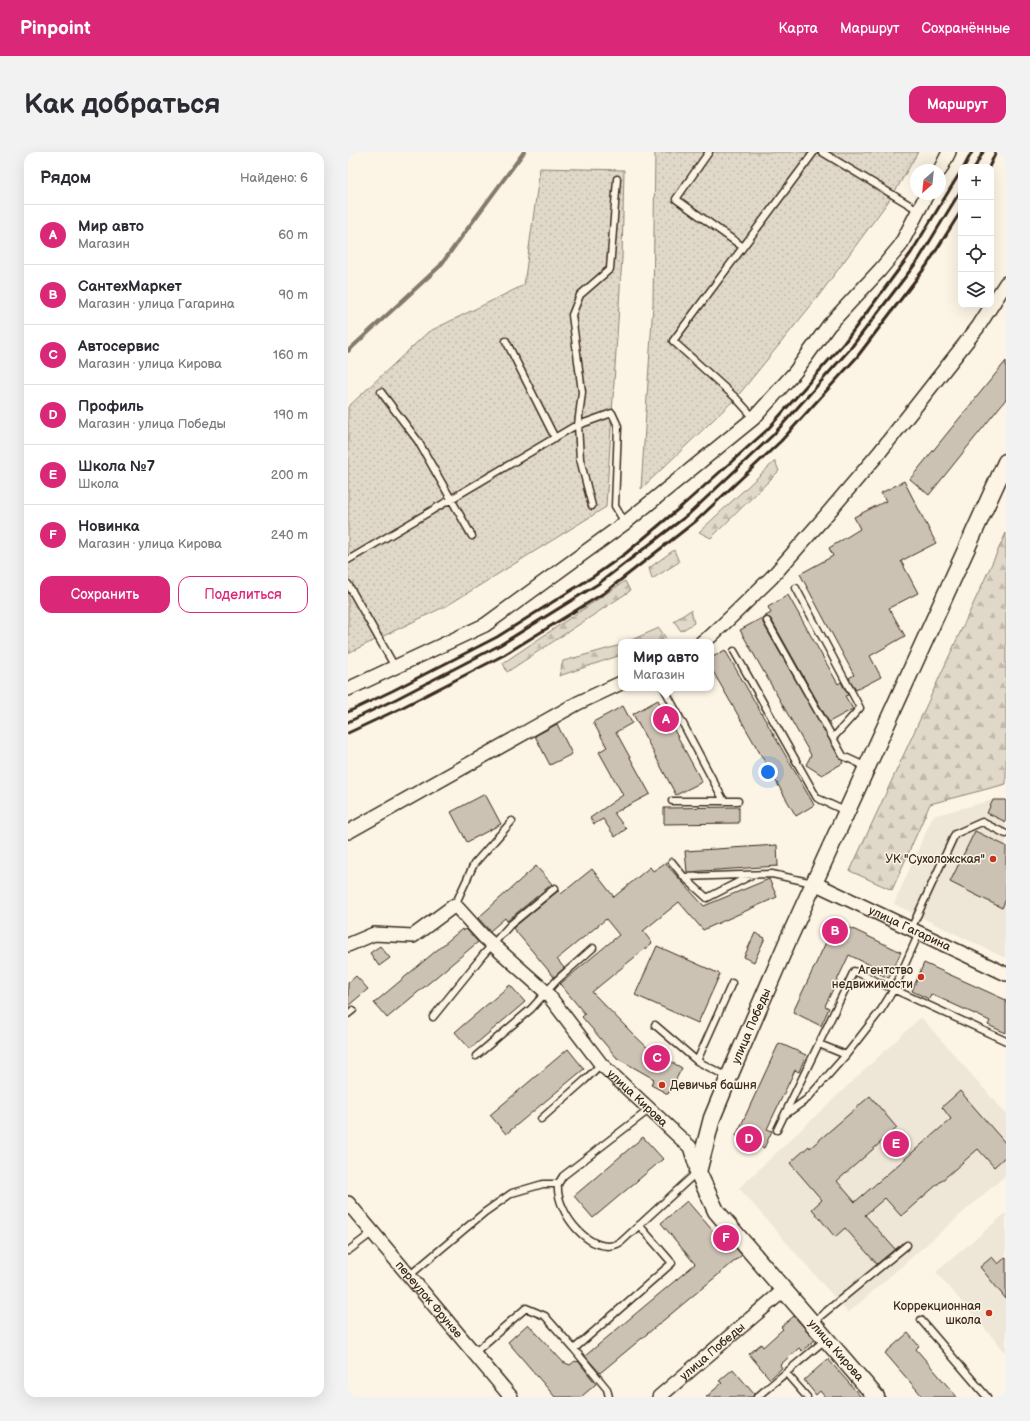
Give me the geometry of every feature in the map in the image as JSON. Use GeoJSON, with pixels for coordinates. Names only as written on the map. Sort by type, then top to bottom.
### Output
{"type":"FeatureCollection","features":[{"type":"Feature","properties":{"kind":"street"},"geometry":{"type":"LineString","coordinates":[[943,164],[949,152]]}},
{"type":"Feature","properties":{"kind":"street"},"geometry":{"type":"LineString","coordinates":[[348,689],[485,625],[625,523],[754,418],[795,372],[829,325],[900,246],[924,200]]}},
{"type":"Feature","properties":{"kind":"street"},"geometry":{"type":"LineString","coordinates":[[706,639],[772,577],[879,453],[978,327],[1006,283]]}},
{"type":"Feature","properties":{"kind":"street","name":"улица Победы"},"geometry":{"type":"LineString","coordinates":[[698,1172],[712,1118],[729,1077],[814,883],[1006,462]]}},
{"type":"Feature","properties":{"kind":"street"},"geometry":{"type":"LineString","coordinates":[[348,832],[578,703],[618,684]]}},
{"type":"Feature","properties":{"kind":"street","name":"улица Гагарина"},"geometry":{"type":"LineString","coordinates":[[814,883],[1006,973]]}},
{"type":"Feature","properties":{"kind":"street"},"geometry":{"type":"LineString","coordinates":[[348,945],[374,934],[413,936],[455,904]]}},
{"type":"Feature","properties":{"kind":"street","name":"улица Кирова"},"geometry":{"type":"LineString","coordinates":[[455,904],[493,944],[546,992],[601,1064],[690,1147],[698,1172],[716,1211],[876,1397]]}},
{"type":"Feature","properties":{"kind":"street","name":"переулок Фрунзе"},"geometry":{"type":"LineString","coordinates":[[348,1202],[509,1396]]}},
{"type":"Feature","properties":{"kind":"street","name":"улица Победы"},"geometry":{"type":"LineString","coordinates":[[659,1397],[784,1290]]}},
{"type":"Feature","properties":{"kind":"lane"},"geometry":{"type":"LineString","coordinates":[[709,152],[676,199],[743,247]]}},
{"type":"Feature","properties":{"kind":"lane"},"geometry":{"type":"LineString","coordinates":[[754,418],[736,398],[673,341],[814,152]]}},
{"type":"Feature","properties":{"kind":"lane"},"geometry":{"type":"LineString","coordinates":[[822,152],[918,210]]}},
{"type":"Feature","properties":{"kind":"lane"},"geometry":{"type":"LineString","coordinates":[[592,506],[580,459],[578,425],[582,392],[572,315],[580,295],[610,269],[616,179]]}},
{"type":"Feature","properties":{"kind":"lane"},"geometry":{"type":"LineString","coordinates":[[506,341],[555,438]]}},
{"type":"Feature","properties":{"kind":"lane"},"geometry":{"type":"LineString","coordinates":[[381,392],[418,441],[472,536]]}},
{"type":"Feature","properties":{"kind":"lane"},"geometry":{"type":"LineString","coordinates":[[348,560],[578,425],[612,414],[618,426],[614,506],[625,523]]}},
{"type":"Feature","properties":{"kind":"lane"},"geometry":{"type":"LineString","coordinates":[[348,584],[395,667]]}},
{"type":"Feature","properties":{"kind":"lane"},"geometry":{"type":"LineString","coordinates":[[796,588],[860,708],[833,738]]}},
{"type":"Feature","properties":{"kind":"lane"},"geometry":{"type":"LineString","coordinates":[[767,621],[843,756],[867,767]]}},
{"type":"Feature","properties":{"kind":"lane"},"geometry":{"type":"LineString","coordinates":[[734,651],[817,798],[847,812]]}},
{"type":"Feature","properties":{"kind":"lane"},"geometry":{"type":"LineString","coordinates":[[666,691],[724,800]]}},
{"type":"Feature","properties":{"kind":"lane"},"geometry":{"type":"LineString","coordinates":[[672,801],[738,800]]}},
{"type":"Feature","properties":{"kind":"lane"},"geometry":{"type":"LineString","coordinates":[[455,904],[474,864],[512,821]]}},
{"type":"Feature","properties":{"kind":"lane"},"geometry":{"type":"LineString","coordinates":[[785,1115],[807,1099],[846,1055],[881,1010],[894,989],[915,931],[955,834],[982,822],[1006,834]]}},
{"type":"Feature","properties":{"kind":"lane"},"geometry":{"type":"LineString","coordinates":[[672,862],[684,877],[707,898],[753,874]]}},
{"type":"Feature","properties":{"kind":"lane"},"geometry":{"type":"LineString","coordinates":[[684,877],[772,874],[814,883]]}},
{"type":"Feature","properties":{"kind":"lane"},"geometry":{"type":"LineString","coordinates":[[433,1017],[510,925],[555,888]]}},
{"type":"Feature","properties":{"kind":"lane"},"geometry":{"type":"LineString","coordinates":[[476,1056],[531,1009],[556,980],[593,948]]}},
{"type":"Feature","properties":{"kind":"lane"},"geometry":{"type":"LineString","coordinates":[[777,1130],[854,971],[1006,1041]]}},
{"type":"Feature","properties":{"kind":"lane"},"geometry":{"type":"LineString","coordinates":[[697,1061],[732,982]]}},
{"type":"Feature","properties":{"kind":"lane"},"geometry":{"type":"LineString","coordinates":[[655,1025],[697,1061],[729,1077]]}},
{"type":"Feature","properties":{"kind":"lane"},"geometry":{"type":"LineString","coordinates":[[819,1044],[846,1055]]}},
{"type":"Feature","properties":{"kind":"lane"},"geometry":{"type":"LineString","coordinates":[[541,1119],[601,1064]]}},
{"type":"Feature","properties":{"kind":"lane"},"geometry":{"type":"LineString","coordinates":[[650,1109],[563,1176],[558,1184],[557,1191],[566,1213],[573,1225],[592,1242],[604,1246],[614,1246],[640,1225],[698,1172]]}},
{"type":"Feature","properties":{"kind":"lane"},"geometry":{"type":"LineString","coordinates":[[410,1275],[485,1212],[512,1193],[543,1184],[558,1184]]}},
{"type":"Feature","properties":{"kind":"lane"},"geometry":{"type":"LineString","coordinates":[[574,1349],[672,1263],[640,1225]]}},
{"type":"Feature","properties":{"kind":"lane"},"geometry":{"type":"LineString","coordinates":[[348,1251],[373,1232]]}},
{"type":"Feature","properties":{"kind":"lane"},"geometry":{"type":"LineString","coordinates":[[812,1323],[906,1245]]}},
{"type":"Feature","properties":{"kind":"lane"},"geometry":{"type":"LineString","coordinates":[[474,1353],[526,1308],[545,1316],[607,1389],[610,1397]]}},
{"type":"Feature","properties":{"kind":"lane"},"geometry":{"type":"LineString","coordinates":[[921,1320],[987,1397]]}},
{"type":"Feature","properties":{"kind":"lane"},"geometry":{"type":"LineString","coordinates":[[757,1397],[826,1339]]}},
{"type":"Feature","properties":{"kind":"lane"},"geometry":{"type":"LineString","coordinates":[[786,1373],[807,1397]]}},
{"type":"Feature","properties":{"kind":"shaded area"},"geometry":{"type":"Polygon","coordinates":[[[993,800],[1006,800],[1005,958],[894,904],[933,816],[993,800]]]}},
{"type":"Feature","properties":{"kind":"shaded area"},"geometry":{"type":"Polygon","coordinates":[[[921,1017],[1006,1114],[1006,1175],[848,1313],[739,1188],[921,1017]]]}},
{"type":"Feature","properties":{"kind":"shaded area","name":"Коррекционная школа"},"geometry":{"type":"Polygon","coordinates":[[[1006,1213],[1006,1353],[936,1272],[1006,1213]]]}},
{"type":"Feature","properties":{"kind":"green space"},"geometry":{"type":"Polygon","coordinates":[[[655,152],[918,152],[893,195],[817,298],[736,398],[641,489],[653,304],[655,152]]]}},
{"type":"Feature","properties":{"kind":"green space"},"geometry":{"type":"Polygon","coordinates":[[[540,168],[624,170],[622,258],[606,507],[448,605],[348,653],[348,407],[428,332],[524,285],[540,168]]]}},
{"type":"Feature","properties":{"kind":"green space"},"geometry":{"type":"Polygon","coordinates":[[[775,461],[779,471],[711,538],[699,532],[775,461]]]}},
{"type":"Feature","properties":{"kind":"green space"},"geometry":{"type":"Polygon","coordinates":[[[1006,533],[1006,784],[930,804],[892,890],[850,871],[1006,533]]]}},
{"type":"Feature","properties":{"kind":"green space"},"geometry":{"type":"Polygon","coordinates":[[[674,550],[679,562],[652,579],[649,568],[674,550]]]}},
{"type":"Feature","properties":{"kind":"green space"},"geometry":{"type":"Polygon","coordinates":[[[625,581],[630,591],[507,672],[503,663],[625,581]]]}},
{"type":"Feature","properties":{"kind":"green space"},"geometry":{"type":"Polygon","coordinates":[[[691,610],[694,623],[681,631],[674,621],[691,610]]]}},
{"type":"Feature","properties":{"kind":"green space"},"geometry":{"type":"Polygon","coordinates":[[[659,628],[666,638],[663,639],[634,639],[659,628]]]}},
{"type":"Feature","properties":{"kind":"green space"},"geometry":{"type":"Polygon","coordinates":[[[618,646],[618,656],[559,676],[563,661],[618,646]]]}},
{"type":"Feature","properties":{"kind":"building"},"geometry":{"type":"Polygon","coordinates":[[[1006,361],[1006,399],[929,495],[910,479],[1006,361]]]}},
{"type":"Feature","properties":{"kind":"building"},"geometry":{"type":"Polygon","coordinates":[[[904,481],[936,543],[901,561],[918,593],[889,608],[905,636],[870,656],[881,677],[856,690],[849,678],[854,675],[800,574],[833,556],[829,548],[860,529],[854,517],[886,501],[881,493],[904,481]]]}},
{"type":"Feature","properties":{"kind":"building"},"geometry":{"type":"Polygon","coordinates":[[[788,595],[838,684],[841,682],[848,695],[845,696],[853,709],[829,722],[771,619],[764,617],[763,623],[843,763],[822,775],[806,765],[811,755],[740,630],[771,613],[768,607],[788,595]]]}},
{"type":"Feature","properties":{"kind":"building"},"geometry":{"type":"Polygon","coordinates":[[[725,650],[814,805],[796,816],[714,673],[714,656],[725,650]]]}},
{"type":"Feature","properties":{"kind":"building"},"geometry":{"type":"Polygon","coordinates":[[[658,700],[702,782],[676,795],[633,714],[658,700]]]}},
{"type":"Feature","properties":{"kind":"building"},"geometry":{"type":"Polygon","coordinates":[[[623,706],[632,723],[616,732],[650,794],[614,813],[626,829],[615,837],[603,819],[594,824],[590,818],[623,795],[599,752],[607,747],[593,722],[623,706]]]}},
{"type":"Feature","properties":{"kind":"building"},"geometry":{"type":"Polygon","coordinates":[[[557,724],[572,754],[550,765],[535,736],[557,724]]]}},
{"type":"Feature","properties":{"kind":"building"},"geometry":{"type":"Polygon","coordinates":[[[485,794],[501,824],[467,842],[451,812],[485,794]]]}},
{"type":"Feature","properties":{"kind":"building"},"geometry":{"type":"Polygon","coordinates":[[[993,800],[1006,800],[1006,822],[987,813],[993,800]]]}},
{"type":"Feature","properties":{"kind":"building"},"geometry":{"type":"Polygon","coordinates":[[[739,807],[739,823],[664,824],[664,808],[739,807]]]}},
{"type":"Feature","properties":{"kind":"building"},"geometry":{"type":"Polygon","coordinates":[[[975,831],[1006,846],[1006,899],[1002,908],[950,882],[975,831]]]}},
{"type":"Feature","properties":{"kind":"building"},"geometry":{"type":"Polygon","coordinates":[[[777,845],[778,866],[687,872],[685,851],[777,845]]]}},
{"type":"Feature","properties":{"kind":"building"},"geometry":{"type":"Polygon","coordinates":[[[665,863],[704,906],[769,879],[777,897],[703,930],[679,902],[643,931],[652,943],[592,992],[650,1050],[682,1068],[668,1094],[651,1085],[654,1079],[617,1058],[582,1017],[585,1014],[560,984],[619,935],[606,919],[557,959],[564,968],[554,977],[513,928],[558,891],[561,894],[592,869],[614,897],[650,867],[653,871],[665,863]]]}},
{"type":"Feature","properties":{"kind":"building"},"geometry":{"type":"Polygon","coordinates":[[[536,866],[552,884],[507,921],[505,918],[490,931],[478,918],[536,866]]]}},
{"type":"Feature","properties":{"kind":"building"},"geometry":{"type":"Polygon","coordinates":[[[836,921],[901,952],[889,978],[873,971],[874,967],[849,955],[825,1006],[829,1008],[821,1026],[793,1012],[836,921]]]}},
{"type":"Feature","properties":{"kind":"building"},"geometry":{"type":"Polygon","coordinates":[[[462,929],[463,931],[466,929],[478,942],[387,1018],[374,1003],[462,929]]]}},
{"type":"Feature","properties":{"kind":"building"},"geometry":{"type":"Polygon","coordinates":[[[755,933],[765,938],[754,962],[744,957],[755,933]]]}},
{"type":"Feature","properties":{"kind":"building"},"geometry":{"type":"Polygon","coordinates":[[[380,946],[390,958],[379,966],[370,953],[380,946]]]}},
{"type":"Feature","properties":{"kind":"building"},"geometry":{"type":"Polygon","coordinates":[[[657,946],[720,974],[698,1023],[635,995],[657,946]]]}},
{"type":"Feature","properties":{"kind":"building"},"geometry":{"type":"Polygon","coordinates":[[[924,963],[1006,1000],[1006,1033],[988,1025],[990,1021],[931,994],[929,999],[912,991],[924,963]]]}},
{"type":"Feature","properties":{"kind":"building"},"geometry":{"type":"Polygon","coordinates":[[[356,976],[368,989],[348,1006],[348,983],[356,976]]]}},
{"type":"Feature","properties":{"kind":"building"},"geometry":{"type":"Polygon","coordinates":[[[510,985],[525,1002],[470,1049],[455,1032],[510,985]]]}},
{"type":"Feature","properties":{"kind":"building"},"geometry":{"type":"Polygon","coordinates":[[[779,1043],[806,1055],[799,1072],[795,1070],[767,1129],[772,1131],[764,1148],[736,1136],[779,1043]]]}},
{"type":"Feature","properties":{"kind":"building"},"geometry":{"type":"Polygon","coordinates":[[[568,1049],[584,1069],[506,1134],[490,1115],[568,1049]]]}},
{"type":"Feature","properties":{"kind":"building"},"geometry":{"type":"Polygon","coordinates":[[[960,1091],[1006,1144],[1006,1156],[994,1167],[978,1149],[901,1216],[885,1198],[865,1215],[895,1249],[877,1264],[845,1228],[835,1237],[812,1209],[822,1200],[790,1163],[809,1146],[810,1148],[870,1096],[897,1128],[837,1181],[855,1202],[951,1119],[942,1107],[960,1091]]]}},
{"type":"Feature","properties":{"kind":"building"},"geometry":{"type":"Polygon","coordinates":[[[643,1137],[663,1159],[593,1218],[574,1196],[643,1137]]]}},
{"type":"Feature","properties":{"kind":"building"},"geometry":{"type":"Polygon","coordinates":[[[687,1201],[713,1231],[717,1227],[742,1255],[600,1373],[585,1356],[695,1264],[661,1223],[687,1201]]]}},
{"type":"Feature","properties":{"kind":"building"},"geometry":{"type":"Polygon","coordinates":[[[992,1257],[998,1264],[1006,1257],[1006,1299],[980,1267],[992,1257]]]}},
{"type":"Feature","properties":{"kind":"building"},"geometry":{"type":"Polygon","coordinates":[[[794,1316],[815,1340],[802,1351],[799,1348],[780,1365],[782,1368],[770,1379],[749,1354],[761,1344],[763,1347],[783,1329],[781,1327],[794,1316]]]}},
{"type":"Feature","properties":{"kind":"building"},"geometry":{"type":"Polygon","coordinates":[[[528,1324],[563,1362],[570,1365],[575,1361],[578,1361],[596,1384],[581,1397],[555,1397],[508,1342],[528,1324]]]}},
{"type":"Feature","properties":{"kind":"building"},"geometry":{"type":"Polygon","coordinates":[[[908,1333],[919,1346],[916,1349],[957,1397],[923,1397],[885,1353],[908,1333]]]}},
{"type":"Feature","properties":{"kind":"building"},"geometry":{"type":"Polygon","coordinates":[[[828,1359],[861,1397],[825,1397],[820,1391],[816,1395],[804,1380],[828,1359]]]}},
{"type":"Feature","properties":{"kind":"building"},"geometry":{"type":"Polygon","coordinates":[[[733,1369],[754,1394],[753,1397],[706,1397],[722,1383],[719,1381],[733,1369]]]}},
{"type":"Feature","properties":{"kind":"waterway"},"geometry":{"type":"LineString","coordinates":[[348,351],[440,266],[524,152]]}},
{"type":"Feature","properties":{"kind":"railway"},"geometry":{"type":"LineString","coordinates":[[966,164],[972,152]]}},
{"type":"Feature","properties":{"kind":"railway"},"geometry":{"type":"LineString","coordinates":[[977,164],[983,152]]}},
{"type":"Feature","properties":{"kind":"railway"},"geometry":{"type":"LineString","coordinates":[[990,164],[996,152]]}},
{"type":"Feature","properties":{"kind":"railway"},"geometry":{"type":"LineString","coordinates":[[348,712],[497,637],[594,576],[625,554],[683,505],[767,430],[844,343],[911,253],[958,176]]}},
{"type":"Feature","properties":{"kind":"railway"},"geometry":{"type":"LineString","coordinates":[[348,722],[500,645],[598,584],[689,514],[773,435],[850,349],[919,259],[958,195]]}},
{"type":"Feature","properties":{"kind":"railway"},"geometry":{"type":"LineString","coordinates":[[348,733],[399,709],[504,655],[604,593],[696,521],[781,441],[857,357],[927,265],[958,216]]}},
{"type":"Feature","properties":{"kind":"place","name":"Мир авто"},"geometry":{"type":"Point","coordinates":[666,719]}},
{"type":"Feature","properties":{"kind":"place","name":"УК \"Сухоложская\""},"geometry":{"type":"Point","coordinates":[993,859]}},
{"type":"Feature","properties":{"kind":"place","name":"СантехМаркет"},"geometry":{"type":"Point","coordinates":[835,931]}},
{"type":"Feature","properties":{"kind":"place","name":"Агентство недвижимости"},"geometry":{"type":"Point","coordinates":[921,977]}},
{"type":"Feature","properties":{"kind":"place","name":"Автосервис"},"geometry":{"type":"Point","coordinates":[657,1058]}},
{"type":"Feature","properties":{"kind":"place","name":"Девичья башня"},"geometry":{"type":"Point","coordinates":[662,1085]}},
{"type":"Feature","properties":{"kind":"place","name":"Профиль"},"geometry":{"type":"Point","coordinates":[749,1139]}},
{"type":"Feature","properties":{"kind":"place","name":"Школа №7"},"geometry":{"type":"Point","coordinates":[896,1144]}},
{"type":"Feature","properties":{"kind":"place","name":"Новинка"},"geometry":{"type":"Point","coordinates":[726,1238]}},
{"type":"Feature","properties":{"kind":"place","name":"Коррекционная школа"},"geometry":{"type":"Point","coordinates":[989,1313]}}]}
